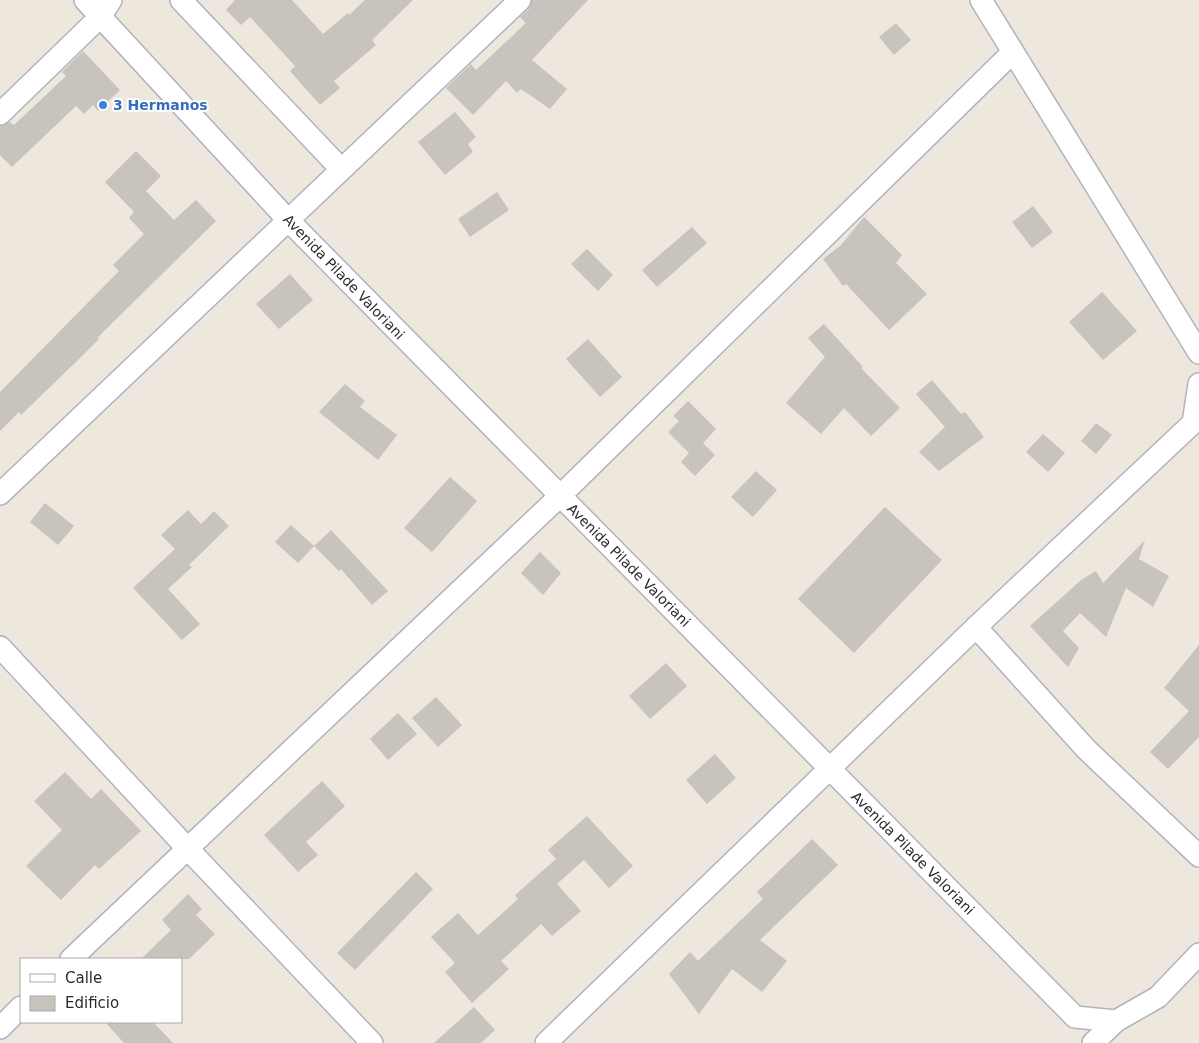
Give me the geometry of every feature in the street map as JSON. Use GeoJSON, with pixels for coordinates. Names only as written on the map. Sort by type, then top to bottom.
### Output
{"type":"FeatureCollection","features":[{"type":"Feature","properties":{"kind":"street","name":"Avenida Pilade Valoriani"},"geometry":{"type":"LineString","coordinates":[[85,0],[106,8],[288,220],[1075,1017],[1116,1021]]}},
{"type":"Feature","properties":{"kind":"street"},"geometry":{"type":"LineString","coordinates":[[182,0],[341,169]]}},
{"type":"Feature","properties":{"kind":"street"},"geometry":{"type":"LineString","coordinates":[[0,494],[520,0]]}},
{"type":"Feature","properties":{"kind":"street"},"geometry":{"type":"LineString","coordinates":[[981,0],[1199,353]]}},
{"type":"Feature","properties":{"kind":"street"},"geometry":{"type":"LineString","coordinates":[[0,114],[106,8]]}},
{"type":"Feature","properties":{"kind":"street"},"geometry":{"type":"LineString","coordinates":[[72,958],[186,848],[560,496],[1013,52]]}},
{"type":"Feature","properties":{"kind":"street"},"geometry":{"type":"LineString","coordinates":[[546,1043],[831,770],[976,627],[1193,423],[1199,384]]}},
{"type":"Feature","properties":{"kind":"street"},"geometry":{"type":"LineString","coordinates":[[976,627],[1086,749],[1199,856]]}},
{"type":"Feature","properties":{"kind":"street"},"geometry":{"type":"LineString","coordinates":[[0,647],[186,848],[372,1043]]}},
{"type":"Feature","properties":{"kind":"street"},"geometry":{"type":"LineString","coordinates":[[1092,1043],[1116,1021],[1158,997],[1199,954]]}},
{"type":"Feature","properties":{"kind":"street"},"geometry":{"type":"LineString","coordinates":[[0,1028],[20,1008]]}},
{"type":"Feature","properties":{"kind":"building"},"geometry":{"type":"Polygon","coordinates":[[[235,0],[292,0],[323,34],[348,13],[349,15],[365,0],[413,0],[372,40],[376,45],[334,81],[340,88],[320,105],[290,71],[295,66],[250,17],[241,25],[226,10],[235,0]]]}},
{"type":"Feature","properties":{"kind":"building"},"geometry":{"type":"Polygon","coordinates":[[[532,0],[588,0],[532,60],[567,89],[550,109],[521,89],[517,93],[506,81],[473,115],[446,88],[471,64],[476,70],[526,23],[520,17],[529,9],[532,0]]]}},
{"type":"Feature","properties":{"kind":"building"},"geometry":{"type":"Polygon","coordinates":[[[896,23],[911,40],[894,55],[879,37],[896,23]]]}},
{"type":"Feature","properties":{"kind":"building"},"geometry":{"type":"Polygon","coordinates":[[[83,51],[120,90],[98,111],[93,105],[84,114],[76,106],[12,167],[0,155],[0,126],[10,122],[14,125],[66,76],[62,72],[83,51]]]}},
{"type":"Feature","properties":{"kind":"building"},"geometry":{"type":"Polygon","coordinates":[[[455,112],[476,137],[468,144],[473,152],[445,175],[418,142],[455,112]]]}},
{"type":"Feature","properties":{"kind":"building"},"geometry":{"type":"Polygon","coordinates":[[[136,151],[161,176],[146,191],[174,220],[196,200],[216,221],[98,337],[99,339],[79,359],[21,415],[19,412],[0,431],[0,392],[119,271],[113,265],[144,234],[129,218],[134,212],[105,182],[136,151]]]}},
{"type":"Feature","properties":{"kind":"building"},"geometry":{"type":"Polygon","coordinates":[[[497,192],[509,210],[470,237],[458,219],[497,192]]]}},
{"type":"Feature","properties":{"kind":"building"},"geometry":{"type":"Polygon","coordinates":[[[1033,206],[1053,232],[1032,248],[1012,222],[1033,206]]]}},
{"type":"Feature","properties":{"kind":"building"},"geometry":{"type":"Polygon","coordinates":[[[864,217],[902,255],[896,263],[927,294],[889,330],[846,284],[843,286],[823,259],[841,245],[864,217]]]}},
{"type":"Feature","properties":{"kind":"building"},"geometry":{"type":"Polygon","coordinates":[[[692,227],[707,243],[657,287],[642,270],[692,227]]]}},
{"type":"Feature","properties":{"kind":"building"},"geometry":{"type":"Polygon","coordinates":[[[587,249],[613,275],[598,291],[571,264],[587,249]]]}},
{"type":"Feature","properties":{"kind":"building"},"geometry":{"type":"Polygon","coordinates":[[[290,274],[313,300],[279,329],[256,304],[290,274]]]}},
{"type":"Feature","properties":{"kind":"building"},"geometry":{"type":"Polygon","coordinates":[[[1102,292],[1137,331],[1103,360],[1069,322],[1102,292]]]}},
{"type":"Feature","properties":{"kind":"building"},"geometry":{"type":"Polygon","coordinates":[[[824,324],[863,367],[861,368],[900,408],[871,436],[844,408],[821,434],[786,403],[825,357],[808,338],[824,324]]]}},
{"type":"Feature","properties":{"kind":"building"},"geometry":{"type":"Polygon","coordinates":[[[588,339],[622,377],[600,397],[566,359],[588,339]]]}},
{"type":"Feature","properties":{"kind":"building"},"geometry":{"type":"Polygon","coordinates":[[[932,380],[961,414],[965,412],[984,437],[939,471],[919,452],[945,427],[916,394],[932,380]]]}},
{"type":"Feature","properties":{"kind":"building"},"geometry":{"type":"Polygon","coordinates":[[[345,384],[365,401],[360,407],[397,435],[378,460],[319,412],[345,384]]]}},
{"type":"Feature","properties":{"kind":"building"},"geometry":{"type":"Polygon","coordinates":[[[688,401],[716,429],[703,443],[715,455],[695,476],[681,462],[689,453],[668,432],[679,421],[673,416],[688,401]]]}},
{"type":"Feature","properties":{"kind":"building"},"geometry":{"type":"Polygon","coordinates":[[[1096,423],[1112,435],[1096,454],[1081,441],[1096,423]]]}},
{"type":"Feature","properties":{"kind":"building"},"geometry":{"type":"Polygon","coordinates":[[[1043,434],[1065,453],[1048,472],[1026,452],[1043,434]]]}},
{"type":"Feature","properties":{"kind":"building"},"geometry":{"type":"Polygon","coordinates":[[[756,471],[777,490],[753,517],[731,497],[756,471]]]}},
{"type":"Feature","properties":{"kind":"building"},"geometry":{"type":"Polygon","coordinates":[[[450,477],[477,501],[432,552],[404,528],[450,477]]]}},
{"type":"Feature","properties":{"kind":"building"},"geometry":{"type":"Polygon","coordinates":[[[45,503],[74,526],[58,545],[30,522],[45,503]]]}},
{"type":"Feature","properties":{"kind":"building"},"geometry":{"type":"Polygon","coordinates":[[[885,507],[942,560],[854,653],[798,599],[885,507]]]}},
{"type":"Feature","properties":{"kind":"building"},"geometry":{"type":"Polygon","coordinates":[[[188,510],[201,524],[214,511],[229,526],[189,565],[192,567],[168,589],[200,624],[182,640],[133,588],[175,549],[161,535],[188,510]]]}},
{"type":"Feature","properties":{"kind":"building"},"geometry":{"type":"Polygon","coordinates":[[[291,525],[314,546],[298,563],[275,542],[291,525]]]}},
{"type":"Feature","properties":{"kind":"building"},"geometry":{"type":"Polygon","coordinates":[[[331,530],[388,591],[372,605],[341,569],[339,571],[314,546],[331,530]]]}},
{"type":"Feature","properties":{"kind":"building"},"geometry":{"type":"Polygon","coordinates":[[[1145,540],[1139,559],[1169,576],[1153,607],[1126,588],[1106,637],[1080,613],[1063,631],[1079,648],[1068,667],[1030,626],[1081,580],[1096,571],[1103,583],[1145,540]]]}},
{"type":"Feature","properties":{"kind":"building"},"geometry":{"type":"Polygon","coordinates":[[[540,552],[561,573],[543,595],[521,573],[540,552]]]}},
{"type":"Feature","properties":{"kind":"building"},"geometry":{"type":"Polygon","coordinates":[[[1199,645],[1199,737],[1168,769],[1150,752],[1189,711],[1164,688],[1199,645]]]}},
{"type":"Feature","properties":{"kind":"building"},"geometry":{"type":"Polygon","coordinates":[[[666,663],[687,686],[650,719],[629,696],[666,663]]]}},
{"type":"Feature","properties":{"kind":"building"},"geometry":{"type":"Polygon","coordinates":[[[436,697],[462,725],[438,747],[412,718],[436,697]]]}},
{"type":"Feature","properties":{"kind":"building"},"geometry":{"type":"Polygon","coordinates":[[[398,713],[417,734],[388,760],[370,739],[398,713]]]}},
{"type":"Feature","properties":{"kind":"building"},"geometry":{"type":"Polygon","coordinates":[[[715,754],[736,778],[707,804],[686,780],[715,754]]]}},
{"type":"Feature","properties":{"kind":"building"},"geometry":{"type":"Polygon","coordinates":[[[65,772],[91,799],[101,789],[141,831],[99,869],[95,865],[61,900],[26,866],[62,830],[34,801],[65,772]]]}},
{"type":"Feature","properties":{"kind":"building"},"geometry":{"type":"Polygon","coordinates":[[[322,781],[345,806],[306,842],[318,855],[298,872],[264,835],[322,781]]]}},
{"type":"Feature","properties":{"kind":"building"},"geometry":{"type":"Polygon","coordinates":[[[587,816],[633,866],[609,888],[584,860],[557,884],[581,911],[552,936],[541,924],[501,961],[509,969],[472,1003],[445,972],[455,963],[431,937],[458,913],[478,935],[518,899],[515,895],[556,859],[548,850],[587,816]]]}},
{"type":"Feature","properties":{"kind":"building"},"geometry":{"type":"Polygon","coordinates":[[[812,839],[838,865],[760,940],[787,961],[762,992],[732,969],[699,1014],[669,974],[690,952],[698,961],[763,899],[757,892],[812,839]]]}},
{"type":"Feature","properties":{"kind":"building"},"geometry":{"type":"Polygon","coordinates":[[[416,872],[433,889],[355,970],[337,953],[416,872]]]}},
{"type":"Feature","properties":{"kind":"building"},"geometry":{"type":"Polygon","coordinates":[[[188,894],[202,909],[196,915],[215,934],[189,959],[142,958],[171,930],[162,920],[188,894]]]}},
{"type":"Feature","properties":{"kind":"building"},"geometry":{"type":"Polygon","coordinates":[[[474,1007],[495,1030],[481,1043],[434,1043],[474,1007]]]}},
{"type":"Feature","properties":{"kind":"building"},"geometry":{"type":"Polygon","coordinates":[[[106,1023],[154,1023],[173,1043],[124,1043],[106,1023]]]}},
{"type":"Feature","properties":{"kind":"place","name":"3 Hermanos"},"geometry":{"type":"Point","coordinates":[103,105]}}]}
